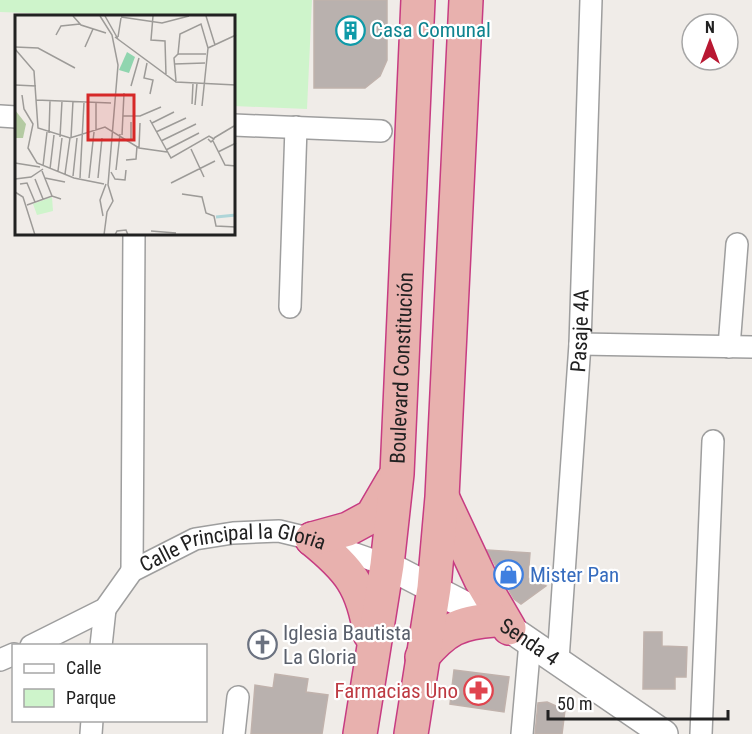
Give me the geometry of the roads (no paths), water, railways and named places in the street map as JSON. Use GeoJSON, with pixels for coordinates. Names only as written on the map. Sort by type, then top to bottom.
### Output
{"type":"FeatureCollection","features":[{"type":"Feature","properties":{"kind":"highway","name":"Boulevard Constitución"},"geometry":{"type":"LineString","coordinates":[[360,734],[387,565],[397,474],[418,0]]}},
{"type":"Feature","properties":{"kind":"highway"},"geometry":{"type":"LineString","coordinates":[[411,734],[434,588],[442,497],[466,0]]}},
{"type":"Feature","properties":{"kind":"highway"},"geometry":{"type":"LineString","coordinates":[[312,539],[348,530],[372,516],[397,474]]}},
{"type":"Feature","properties":{"kind":"highway"},"geometry":{"type":"LineString","coordinates":[[442,497],[481,580],[511,630]]}},
{"type":"Feature","properties":{"kind":"highway"},"geometry":{"type":"LineString","coordinates":[[312,539],[339,561],[357,587],[365,605],[372,652]]}},
{"type":"Feature","properties":{"kind":"highway"},"geometry":{"type":"LineString","coordinates":[[422,657],[441,634],[468,622],[511,630]]}},
{"type":"Feature","properties":{"kind":"street","name":"Pasaje 4A"},"geometry":{"type":"LineString","coordinates":[[558,660],[580,344],[591,0]]}},
{"type":"Feature","properties":{"kind":"street"},"geometry":{"type":"LineString","coordinates":[[0,116],[15,117]]}},
{"type":"Feature","properties":{"kind":"street"},"geometry":{"type":"LineString","coordinates":[[236,125],[381,131]]}},
{"type":"Feature","properties":{"kind":"street"},"geometry":{"type":"LineString","coordinates":[[290,307],[296,127]]}},
{"type":"Feature","properties":{"kind":"street"},"geometry":{"type":"LineString","coordinates":[[132,571],[134,236]]}},
{"type":"Feature","properties":{"kind":"street"},"geometry":{"type":"LineString","coordinates":[[729,347],[737,244]]}},
{"type":"Feature","properties":{"kind":"street"},"geometry":{"type":"LineString","coordinates":[[580,344],[752,347]]}},
{"type":"Feature","properties":{"kind":"street"},"geometry":{"type":"LineString","coordinates":[[701,734],[713,441]]}},
{"type":"Feature","properties":{"kind":"street","name":"Calle Principal la Gloria"},"geometry":{"type":"LineString","coordinates":[[33,644],[105,609],[132,571],[195,539],[233,533],[279,531],[312,539],[387,565]]}},
{"type":"Feature","properties":{"kind":"street","name":"Senda 4"},"geometry":{"type":"LineString","coordinates":[[387,565],[511,630],[664,734]]}},
{"type":"Feature","properties":{"kind":"street"},"geometry":{"type":"LineString","coordinates":[[101,644],[105,609]]}},
{"type":"Feature","properties":{"kind":"street"},"geometry":{"type":"LineString","coordinates":[[511,630],[522,734]]}},
{"type":"Feature","properties":{"kind":"street"},"geometry":{"type":"LineString","coordinates":[[234,734],[238,697]]}},
{"type":"Feature","properties":{"kind":"place","name":"Casa Comunal"},"geometry":{"type":"Point","coordinates":[350,30]}},
{"type":"Feature","properties":{"kind":"place","name":"Mister Pan"},"geometry":{"type":"Point","coordinates":[509,575]}},
{"type":"Feature","properties":{"kind":"place","name":"Iglesia Bautista La Gloria"},"geometry":{"type":"Point","coordinates":[262,645]}},
{"type":"Feature","properties":{"kind":"place","name":"Farmacias Uno"},"geometry":{"type":"Point","coordinates":[479,691]}}]}
